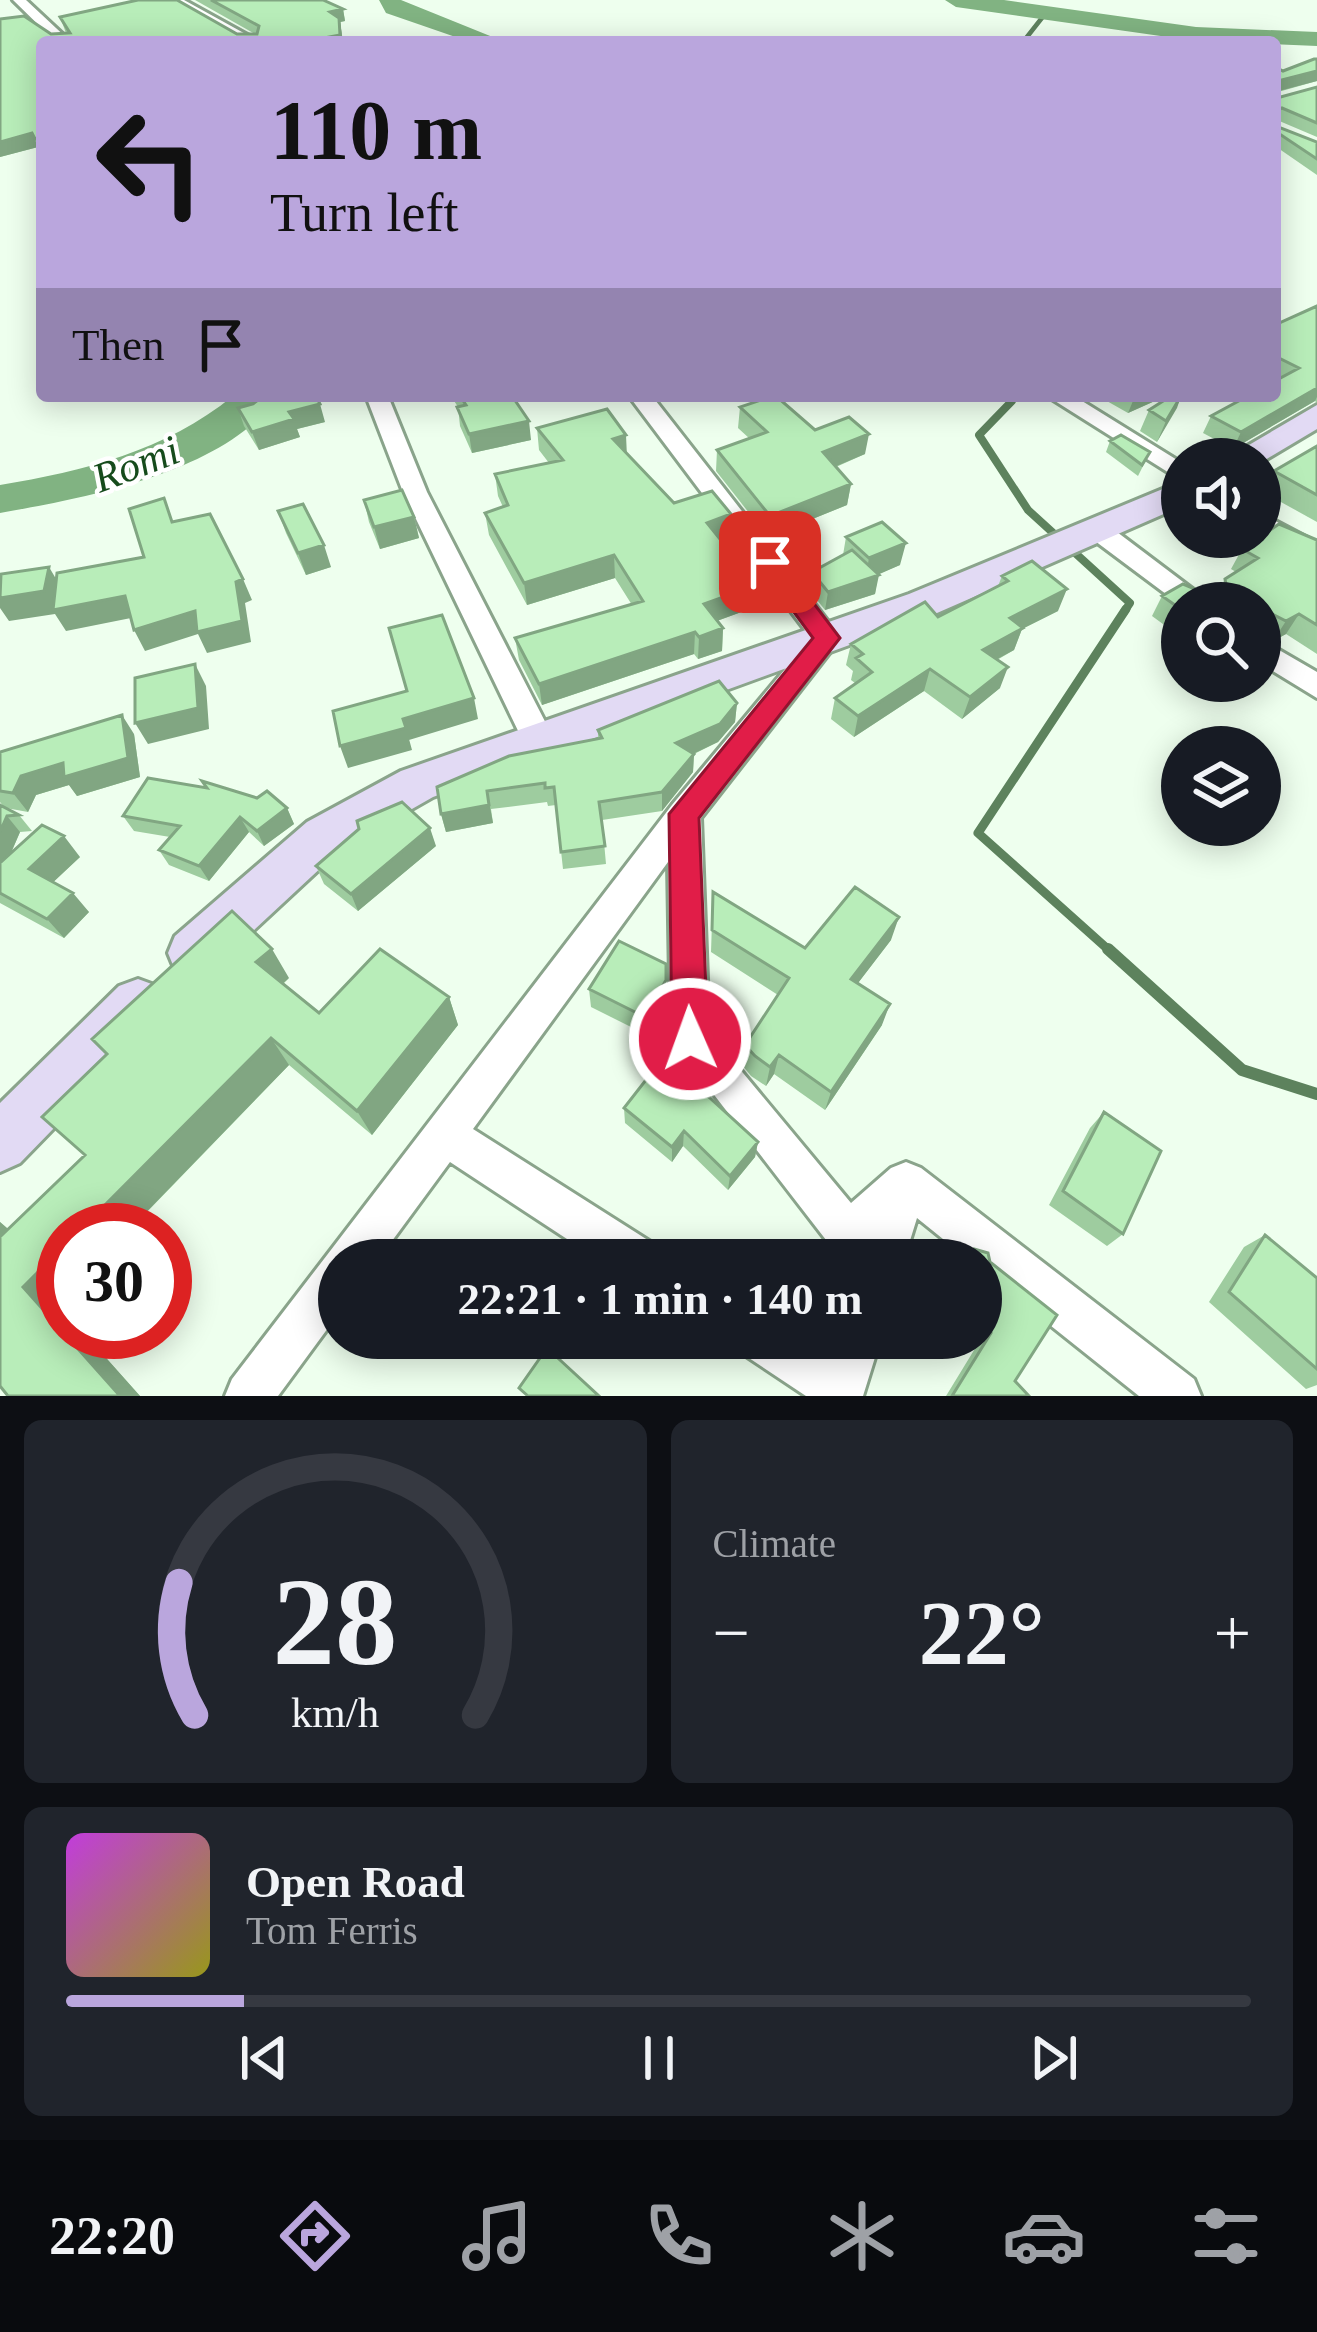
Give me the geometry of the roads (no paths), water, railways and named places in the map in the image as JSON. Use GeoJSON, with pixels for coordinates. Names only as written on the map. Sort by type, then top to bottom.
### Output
{"type":"FeatureCollection","features":[{"type":"Feature","properties":{"kind":"street"},"geometry":{"type":"LineString","coordinates":[[19,0],[58,36]]}},
{"type":"Feature","properties":{"kind":"street"},"geometry":{"type":"LineString","coordinates":[[176,0],[242,36]]}},
{"type":"Feature","properties":{"kind":"street"},"geometry":{"type":"LineString","coordinates":[[379,402],[416,492],[538,739]]}},
{"type":"Feature","properties":{"kind":"street"},"geometry":{"type":"LineString","coordinates":[[645,402],[827,638]]}},
{"type":"Feature","properties":{"kind":"street"},"geometry":{"type":"LineString","coordinates":[[1068,402],[1161,461]]}},
{"type":"Feature","properties":{"kind":"street"},"geometry":{"type":"LineString","coordinates":[[1278,438],[1317,415]]}},
{"type":"Feature","properties":{"kind":"street"},"geometry":{"type":"LineString","coordinates":[[0,1143],[113,1027],[299,855],[345,821],[538,739],[1039,559],[1161,502]]}},
{"type":"Feature","properties":{"kind":"street"},"geometry":{"type":"LineString","coordinates":[[1281,534],[1317,555]]}},
{"type":"Feature","properties":{"kind":"street"},"geometry":{"type":"LineString","coordinates":[[1093,536],[1164,582]]}},
{"type":"Feature","properties":{"kind":"street"},"geometry":{"type":"LineString","coordinates":[[367,1239],[684,814],[827,638]]}},
{"type":"Feature","properties":{"kind":"street"},"geometry":{"type":"LineString","coordinates":[[1281,663],[1317,687]]}},
{"type":"Feature","properties":{"kind":"street"},"geometry":{"type":"LineString","coordinates":[[684,814],[690,1039],[848,1234],[906,1183]]}},
{"type":"Feature","properties":{"kind":"street"},"geometry":{"type":"LineString","coordinates":[[445,1135],[606,1239]]}},
{"type":"Feature","properties":{"kind":"street"},"geometry":{"type":"LineString","coordinates":[[889,1239],[906,1183]]}},
{"type":"Feature","properties":{"kind":"street"},"geometry":{"type":"LineString","coordinates":[[906,1183],[1177,1396]]}},
{"type":"Feature","properties":{"kind":"street"},"geometry":{"type":"LineString","coordinates":[[249,1396],[318,1304]]}},
{"type":"Feature","properties":{"kind":"street"},"geometry":{"type":"LineString","coordinates":[[789,1359],[840,1394],[851,1359]]}},
{"type":"Feature","properties":{"kind":"waterway","name":"Romi"},"geometry":{"type":"LineString","coordinates":[[390,0],[394,8],[476,36]]}},
{"type":"Feature","properties":{"kind":"waterway","name":"Romi"},"geometry":{"type":"LineString","coordinates":[[956,0],[1196,34],[1244,36]]}},
{"type":"Feature","properties":{"kind":"waterway"},"geometry":{"type":"LineString","coordinates":[[1028,36],[1045,14]]}},
{"type":"Feature","properties":{"kind":"waterway","name":"Romi"},"geometry":{"type":"LineString","coordinates":[[1281,38],[1317,39]]}},
{"type":"Feature","properties":{"kind":"waterway","name":"Romi"},"geometry":{"type":"LineString","coordinates":[[0,499],[138,467],[201,438],[251,402]]}},
{"type":"Feature","properties":{"kind":"waterway"},"geometry":{"type":"LineString","coordinates":[[1011,402],[979,435],[1028,510],[1130,603],[1126,609]]}},
{"type":"Feature","properties":{"kind":"waterway"},"geometry":{"type":"LineString","coordinates":[[1111,952],[978,833],[1126,609]]}},
{"type":"Feature","properties":{"kind":"waterway"},"geometry":{"type":"LineString","coordinates":[[1108,949],[1242,1070],[1317,1094]]}}]}
